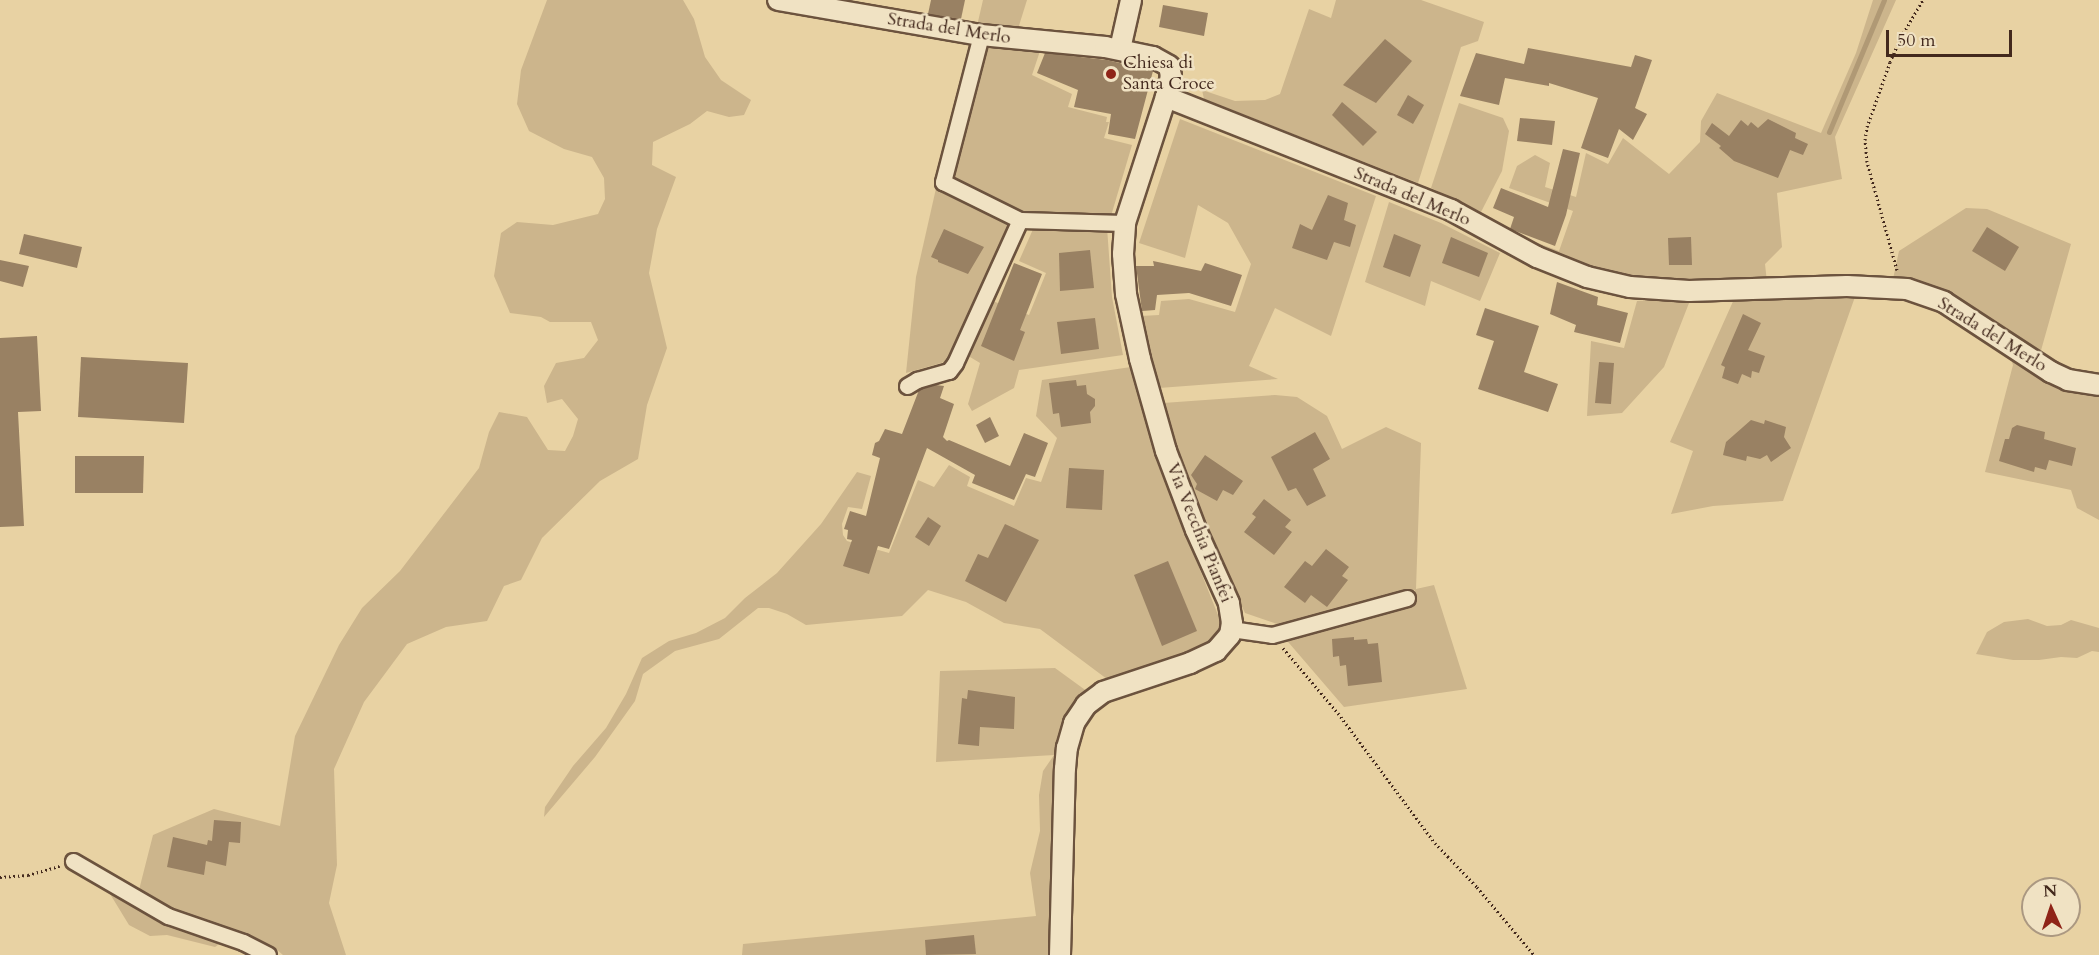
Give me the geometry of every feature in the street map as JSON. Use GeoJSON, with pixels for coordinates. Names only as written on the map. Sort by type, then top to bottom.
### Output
{"type":"FeatureCollection","features":[{"type":"Feature","properties":{"kind":"street","name":"Strada del Merlo"},"geometry":{"type":"LineString","coordinates":[[778,0],[981,35],[1120,49],[1153,57],[1169,66],[1171,76],[1166,97],[1440,205],[1537,257],[1609,283],[1652,290],[1689,291],[1899,287],[1944,302],[2051,372],[2067,380],[2099,385]]}},
{"type":"Feature","properties":{"kind":"street"},"geometry":{"type":"LineString","coordinates":[[1120,49],[1131,0]]}},
{"type":"Feature","properties":{"kind":"street"},"geometry":{"type":"LineString","coordinates":[[981,35],[943,182],[1020,220],[1125,223]]}},
{"type":"Feature","properties":{"kind":"street","name":"Via Vecchia Pianfei"},"geometry":{"type":"LineString","coordinates":[[1060,955],[1065,769],[1067,748],[1074,723],[1086,705],[1103,692],[1190,663],[1216,651],[1230,635],[1231,628],[1229,603],[1173,472],[1143,369],[1126,294],[1123,254],[1125,223],[1166,97]]}},
{"type":"Feature","properties":{"kind":"street"},"geometry":{"type":"LineString","coordinates":[[907,386],[923,378],[949,371],[955,363],[1020,220]]}},
{"type":"Feature","properties":{"kind":"street"},"geometry":{"type":"LineString","coordinates":[[1231,628],[1272,635],[1407,598]]}},
{"type":"Feature","properties":{"kind":"street"},"geometry":{"type":"LineString","coordinates":[[73,861],[168,916],[243,942],[268,955]]}},
{"type":"Feature","properties":{"kind":"path"},"geometry":{"type":"LineString","coordinates":[[1899,287],[1891,247],[1867,162],[1866,140],[1869,119],[1890,62],[1901,37],[1923,0]]}},
{"type":"Feature","properties":{"kind":"path"},"geometry":{"type":"LineString","coordinates":[[1272,635],[1338,713],[1435,843],[1477,886],[1534,955]]}},
{"type":"Feature","properties":{"kind":"path"},"geometry":{"type":"LineString","coordinates":[[0,877],[48,871],[73,861]]}},
{"type":"Feature","properties":{"kind":"shaded area"},"geometry":{"type":"Polygon","coordinates":[[[547,0],[683,0],[694,19],[705,57],[721,80],[751,100],[744,115],[729,117],[707,111],[690,124],[653,142],[652,165],[676,177],[657,229],[649,273],[667,348],[647,405],[638,459],[600,481],[542,538],[521,580],[504,586],[487,621],[446,627],[407,644],[364,702],[334,769],[337,865],[329,903],[346,955],[283,955],[276,949],[176,914],[139,890],[153,835],[214,809],[280,826],[295,736],[339,645],[362,608],[400,571],[479,468],[489,432],[499,412],[527,417],[548,450],[565,451],[573,436],[578,419],[562,399],[547,403],[544,386],[556,363],[584,358],[598,340],[591,322],[550,322],[541,317],[510,313],[494,276],[501,233],[517,222],[553,225],[598,214],[605,199],[604,178],[592,157],[564,149],[529,131],[517,104],[521,70],[547,0]]]}},
{"type":"Feature","properties":{"kind":"shaded area"},"geometry":{"type":"Polygon","coordinates":[[[983,0],[1027,0],[1017,32],[977,26],[983,0]]]}},
{"type":"Feature","properties":{"kind":"shaded area"},"geometry":{"type":"Polygon","coordinates":[[[1336,0],[1421,0],[1484,22],[1478,41],[1461,47],[1418,183],[1204,99],[1202,90],[1235,101],[1265,100],[1280,94],[1309,9],[1331,18],[1336,0]]]}},
{"type":"Feature","properties":{"kind":"shaded area"},"geometry":{"type":"Polygon","coordinates":[[[1873,0],[1896,0],[1835,137],[1842,179],[1777,193],[1782,247],[1765,264],[1767,282],[1674,285],[1608,275],[1523,243],[1527,239],[1559,251],[1573,211],[1509,188],[1517,166],[1535,155],[1550,163],[1545,187],[1576,197],[1586,153],[1608,164],[1623,138],[1669,174],[1700,142],[1701,121],[1717,93],[1821,133],[1856,53],[1873,0]]]}},
{"type":"Feature","properties":{"kind":"shaded area"},"geometry":{"type":"Polygon","coordinates":[[[983,45],[1040,51],[1032,75],[1072,94],[1068,107],[1107,117],[1106,122],[1109,122],[1104,138],[1132,145],[1111,216],[1021,214],[949,180],[983,45]]]}},
{"type":"Feature","properties":{"kind":"shaded area"},"geometry":{"type":"Polygon","coordinates":[[[1459,103],[1503,118],[1509,131],[1502,171],[1481,212],[1431,188],[1459,103]]]}},
{"type":"Feature","properties":{"kind":"shaded area"},"geometry":{"type":"Polygon","coordinates":[[[1180,119],[1376,196],[1331,336],[1275,308],[1249,366],[1278,379],[1159,388],[1141,316],[1159,315],[1161,301],[1189,299],[1235,312],[1251,264],[1228,223],[1198,205],[1185,258],[1139,243],[1180,119]]]}},
{"type":"Feature","properties":{"kind":"shaded area"},"geometry":{"type":"Polygon","coordinates":[[[937,184],[1013,222],[948,361],[906,373],[916,277],[937,184]]]}},
{"type":"Feature","properties":{"kind":"shaded area"},"geometry":{"type":"Polygon","coordinates":[[[1389,202],[1441,223],[1500,253],[1480,301],[1431,281],[1425,306],[1365,282],[1389,202]]]}},
{"type":"Feature","properties":{"kind":"shaded area"},"geometry":{"type":"Polygon","coordinates":[[[1966,208],[1987,209],[2071,244],[2040,354],[1961,302],[1933,289],[1893,279],[1899,251],[1966,208]]]}},
{"type":"Feature","properties":{"kind":"shaded area"},"geometry":{"type":"Polygon","coordinates":[[[1034,227],[1107,227],[1112,297],[1123,355],[1019,370],[1014,388],[972,411],[968,404],[980,363],[965,354],[990,300],[1029,315],[1046,273],[1019,261],[1034,227]]]}},
{"type":"Feature","properties":{"kind":"shaded area"},"geometry":{"type":"Polygon","coordinates":[[[1856,294],[1783,501],[1713,506],[1671,514],[1693,451],[1670,442],[1735,297],[1856,294]]]}},
{"type":"Feature","properties":{"kind":"shaded area"},"geometry":{"type":"Polygon","coordinates":[[[1691,298],[1664,367],[1622,413],[1587,416],[1591,341],[1624,348],[1637,301],[1691,298]]]}},
{"type":"Feature","properties":{"kind":"shaded area"},"geometry":{"type":"Polygon","coordinates":[[[2008,351],[2062,386],[2082,393],[2099,394],[2099,520],[2077,508],[2071,490],[1985,472],[2013,365],[2008,351]]]}},
{"type":"Feature","properties":{"kind":"shaded area"},"geometry":{"type":"Polygon","coordinates":[[[1131,367],[1157,462],[1220,620],[1220,630],[1207,646],[1111,682],[1040,629],[1004,623],[966,602],[928,590],[902,616],[806,625],[787,614],[769,608],[758,608],[719,639],[675,651],[643,674],[635,701],[595,757],[544,817],[545,807],[573,766],[606,728],[626,694],[642,658],[669,641],[696,633],[725,618],[745,598],[777,573],[821,524],[857,472],[871,476],[862,509],[848,507],[842,524],[843,535],[847,541],[889,553],[918,480],[934,487],[949,465],[970,477],[967,486],[1014,506],[1026,478],[1041,482],[1057,438],[1036,416],[1042,380],[1131,367]]]}},
{"type":"Feature","properties":{"kind":"shaded area"},"geometry":{"type":"Polygon","coordinates":[[[1275,395],[1297,397],[1327,416],[1342,449],[1386,427],[1421,443],[1416,589],[1434,585],[1467,689],[1344,707],[1283,636],[1413,601],[1415,590],[1283,626],[1245,613],[1207,532],[1174,450],[1163,403],[1275,395]]]}},
{"type":"Feature","properties":{"kind":"shaded area"},"geometry":{"type":"Polygon","coordinates":[[[2028,619],[2047,626],[2061,625],[2071,620],[2099,628],[2099,652],[2092,651],[2077,658],[2061,657],[2039,660],[2013,660],[1976,654],[1987,632],[2004,622],[2028,619]]]}},
{"type":"Feature","properties":{"kind":"shaded area"},"geometry":{"type":"Polygon","coordinates":[[[1055,668],[1088,692],[1067,714],[1060,730],[1054,755],[936,762],[940,671],[1055,668]]]}},
{"type":"Feature","properties":{"kind":"shaded area"},"geometry":{"type":"Polygon","coordinates":[[[1054,755],[1049,955],[742,955],[743,944],[1036,916],[1030,873],[1040,831],[1039,795],[1043,771],[1054,755]]]}},
{"type":"Feature","properties":{"kind":"shaded area"},"geometry":{"type":"Polygon","coordinates":[[[107,889],[152,917],[225,940],[215,947],[167,935],[150,936],[129,925],[107,889]]]}},
{"type":"Feature","properties":{"kind":"building"},"geometry":{"type":"Polygon","coordinates":[[[931,0],[965,0],[961,19],[928,14],[931,0]]]}},
{"type":"Feature","properties":{"kind":"building"},"geometry":{"type":"Polygon","coordinates":[[[1163,5],[1208,13],[1204,36],[1159,27],[1163,5]]]}},
{"type":"Feature","properties":{"kind":"building"},"geometry":{"type":"Polygon","coordinates":[[[1385,39],[1412,61],[1376,103],[1343,85],[1385,39]]]}},
{"type":"Feature","properties":{"kind":"building"},"geometry":{"type":"Polygon","coordinates":[[[1528,48],[1631,67],[1635,55],[1652,60],[1635,108],[1647,114],[1633,140],[1619,129],[1608,158],[1581,148],[1598,98],[1549,83],[1549,86],[1505,78],[1499,105],[1460,96],[1476,53],[1524,64],[1528,48]]]}},
{"type":"Feature","properties":{"kind":"building"},"geometry":{"type":"Polygon","coordinates":[[[1045,53],[1107,60],[1153,71],[1135,139],[1108,134],[1111,114],[1074,107],[1078,90],[1037,73],[1045,53]]]}},
{"type":"Feature","properties":{"kind":"building"},"geometry":{"type":"Polygon","coordinates":[[[1408,95],[1424,105],[1413,124],[1397,115],[1408,95]]]}},
{"type":"Feature","properties":{"kind":"building"},"geometry":{"type":"Polygon","coordinates":[[[1342,102],[1377,132],[1363,146],[1332,115],[1342,102]]]}},
{"type":"Feature","properties":{"kind":"building"},"geometry":{"type":"Polygon","coordinates":[[[1520,118],[1555,121],[1552,145],[1517,141],[1520,118]]]}},
{"type":"Feature","properties":{"kind":"building"},"geometry":{"type":"Polygon","coordinates":[[[1768,119],[1796,133],[1795,138],[1808,144],[1803,155],[1790,150],[1778,178],[1734,161],[1719,148],[1721,146],[1705,134],[1712,123],[1729,136],[1741,120],[1748,126],[1751,122],[1758,128],[1768,119]]]}},
{"type":"Feature","properties":{"kind":"building"},"geometry":{"type":"Polygon","coordinates":[[[1563,149],[1580,153],[1566,215],[1555,246],[1510,229],[1514,217],[1493,208],[1501,188],[1548,207],[1563,149]]]}},
{"type":"Feature","properties":{"kind":"building"},"geometry":{"type":"Polygon","coordinates":[[[1328,195],[1348,203],[1344,220],[1356,225],[1350,247],[1334,242],[1327,260],[1292,248],[1300,224],[1312,230],[1328,195]]]}},
{"type":"Feature","properties":{"kind":"building"},"geometry":{"type":"Polygon","coordinates":[[[1987,227],[2019,247],[2005,271],[1972,251],[1987,227]]]}},
{"type":"Feature","properties":{"kind":"building"},"geometry":{"type":"Polygon","coordinates":[[[944,229],[984,247],[968,274],[931,257],[944,229]]]}},
{"type":"Feature","properties":{"kind":"building"},"geometry":{"type":"Polygon","coordinates":[[[24,234],[82,247],[77,268],[19,254],[24,234]]]}},
{"type":"Feature","properties":{"kind":"building"},"geometry":{"type":"Polygon","coordinates":[[[1394,234],[1421,245],[1410,277],[1383,267],[1394,234]]]}},
{"type":"Feature","properties":{"kind":"building"},"geometry":{"type":"Polygon","coordinates":[[[1451,237],[1488,253],[1479,277],[1442,263],[1451,237]]]}},
{"type":"Feature","properties":{"kind":"building"},"geometry":{"type":"Polygon","coordinates":[[[1691,237],[1692,265],[1669,265],[1668,238],[1691,237]]]}},
{"type":"Feature","properties":{"kind":"building"},"geometry":{"type":"Polygon","coordinates":[[[1090,250],[1094,288],[1060,291],[1059,253],[1090,250]]]}},
{"type":"Feature","properties":{"kind":"building"},"geometry":{"type":"Polygon","coordinates":[[[0,260],[29,266],[23,287],[0,281],[0,260]]]}},
{"type":"Feature","properties":{"kind":"building"},"geometry":{"type":"Polygon","coordinates":[[[1153,261],[1201,271],[1205,263],[1242,275],[1231,306],[1189,293],[1157,295],[1155,310],[1142,311],[1136,266],[1154,266],[1153,261]]]}},
{"type":"Feature","properties":{"kind":"building"},"geometry":{"type":"Polygon","coordinates":[[[1014,263],[1042,274],[1020,330],[1025,332],[1014,361],[981,346],[1014,263]]]}},
{"type":"Feature","properties":{"kind":"building"},"geometry":{"type":"Polygon","coordinates":[[[1557,282],[1598,297],[1597,305],[1628,313],[1620,343],[1574,332],[1576,325],[1550,314],[1557,282]]]}},
{"type":"Feature","properties":{"kind":"building"},"geometry":{"type":"Polygon","coordinates":[[[1485,308],[1539,326],[1524,372],[1558,384],[1548,412],[1478,389],[1494,341],[1476,335],[1485,308]]]}},
{"type":"Feature","properties":{"kind":"building"},"geometry":{"type":"Polygon","coordinates":[[[1743,314],[1761,323],[1748,350],[1765,356],[1759,373],[1752,371],[1751,378],[1742,374],[1738,384],[1722,378],[1725,367],[1721,365],[1743,314]]]}},
{"type":"Feature","properties":{"kind":"building"},"geometry":{"type":"Polygon","coordinates":[[[1095,318],[1099,349],[1061,354],[1057,322],[1095,318]]]}},
{"type":"Feature","properties":{"kind":"building"},"geometry":{"type":"Polygon","coordinates":[[[37,336],[41,411],[18,412],[24,526],[0,527],[0,338],[37,336]]]}},
{"type":"Feature","properties":{"kind":"building"},"geometry":{"type":"Polygon","coordinates":[[[81,357],[188,363],[184,423],[78,417],[81,357]]]}},
{"type":"Feature","properties":{"kind":"building"},"geometry":{"type":"Polygon","coordinates":[[[1599,362],[1614,363],[1611,404],[1595,403],[1599,362]]]}},
{"type":"Feature","properties":{"kind":"building"},"geometry":{"type":"Polygon","coordinates":[[[1076,380],[1077,386],[1086,385],[1087,394],[1095,399],[1095,406],[1090,412],[1091,423],[1061,427],[1059,413],[1053,414],[1049,383],[1076,380]]]}},
{"type":"Feature","properties":{"kind":"building"},"geometry":{"type":"Polygon","coordinates":[[[936,385],[944,386],[940,398],[954,404],[943,437],[947,441],[1010,466],[1024,433],[1048,443],[1035,477],[1026,474],[1014,500],[972,483],[975,475],[927,448],[889,549],[878,546],[869,574],[843,566],[852,540],[847,539],[848,530],[844,529],[850,511],[866,516],[880,458],[872,455],[875,443],[879,441],[885,429],[902,434],[919,390],[936,385]]]}},
{"type":"Feature","properties":{"kind":"building"},"geometry":{"type":"Polygon","coordinates":[[[990,417],[999,436],[985,443],[976,425],[990,417]]]}},
{"type":"Feature","properties":{"kind":"building"},"geometry":{"type":"Polygon","coordinates":[[[1751,420],[1764,424],[1765,420],[1786,427],[1784,437],[1791,448],[1771,462],[1767,455],[1760,459],[1747,456],[1746,461],[1723,455],[1726,442],[1751,420]]]}},
{"type":"Feature","properties":{"kind":"building"},"geometry":{"type":"Polygon","coordinates":[[[2017,425],[2045,432],[2044,439],[2076,448],[2072,466],[2049,460],[2046,470],[2035,467],[2034,472],[1999,461],[2005,439],[2009,439],[2012,428],[2017,425]]]}},
{"type":"Feature","properties":{"kind":"building"},"geometry":{"type":"Polygon","coordinates":[[[1315,432],[1330,459],[1313,469],[1326,496],[1307,506],[1296,488],[1288,491],[1271,457],[1315,432]]]}},
{"type":"Feature","properties":{"kind":"building"},"geometry":{"type":"Polygon","coordinates":[[[1205,455],[1243,481],[1233,495],[1223,490],[1217,501],[1195,489],[1197,484],[1191,475],[1205,455]]]}},
{"type":"Feature","properties":{"kind":"building"},"geometry":{"type":"Polygon","coordinates":[[[75,456],[144,456],[143,493],[75,493],[75,456]]]}},
{"type":"Feature","properties":{"kind":"building"},"geometry":{"type":"Polygon","coordinates":[[[1069,468],[1104,470],[1102,510],[1066,508],[1069,468]]]}},
{"type":"Feature","properties":{"kind":"building"},"geometry":{"type":"Polygon","coordinates":[[[1264,499],[1291,520],[1285,527],[1292,532],[1274,555],[1244,532],[1256,517],[1252,514],[1264,499]]]}},
{"type":"Feature","properties":{"kind":"building"},"geometry":{"type":"Polygon","coordinates":[[[928,517],[941,526],[929,546],[915,537],[928,517]]]}},
{"type":"Feature","properties":{"kind":"building"},"geometry":{"type":"Polygon","coordinates":[[[1005,524],[1039,540],[1006,602],[965,581],[978,554],[988,558],[1005,524]]]}},
{"type":"Feature","properties":{"kind":"building"},"geometry":{"type":"Polygon","coordinates":[[[1326,549],[1349,567],[1342,576],[1348,580],[1327,607],[1311,595],[1305,603],[1284,587],[1305,561],[1312,566],[1326,549]]]}},
{"type":"Feature","properties":{"kind":"building"},"geometry":{"type":"Polygon","coordinates":[[[1168,561],[1197,631],[1162,646],[1134,575],[1168,561]]]}},
{"type":"Feature","properties":{"kind":"building"},"geometry":{"type":"Polygon","coordinates":[[[1354,637],[1354,640],[1367,639],[1368,644],[1378,643],[1382,682],[1348,686],[1346,665],[1340,666],[1339,656],[1333,657],[1332,639],[1354,637]]]}},
{"type":"Feature","properties":{"kind":"building"},"geometry":{"type":"Polygon","coordinates":[[[968,690],[1015,697],[1014,729],[980,727],[979,746],[958,744],[962,698],[967,699],[968,690]]]}},
{"type":"Feature","properties":{"kind":"building"},"geometry":{"type":"Polygon","coordinates":[[[214,820],[241,822],[240,843],[229,842],[226,866],[206,861],[204,875],[167,867],[173,837],[207,845],[208,840],[212,841],[214,820]]]}},
{"type":"Feature","properties":{"kind":"building"},"geometry":{"type":"Polygon","coordinates":[[[974,935],[976,954],[926,955],[925,940],[974,935]]]}},
{"type":"Feature","properties":{"kind":"waterway"},"geometry":{"type":"LineString","coordinates":[[1829,132],[1884,0]]}},
{"type":"Feature","properties":{"kind":"place","name":"Chiesa di Santa Croce"},"geometry":{"type":"Point","coordinates":[1111,74]}}]}
